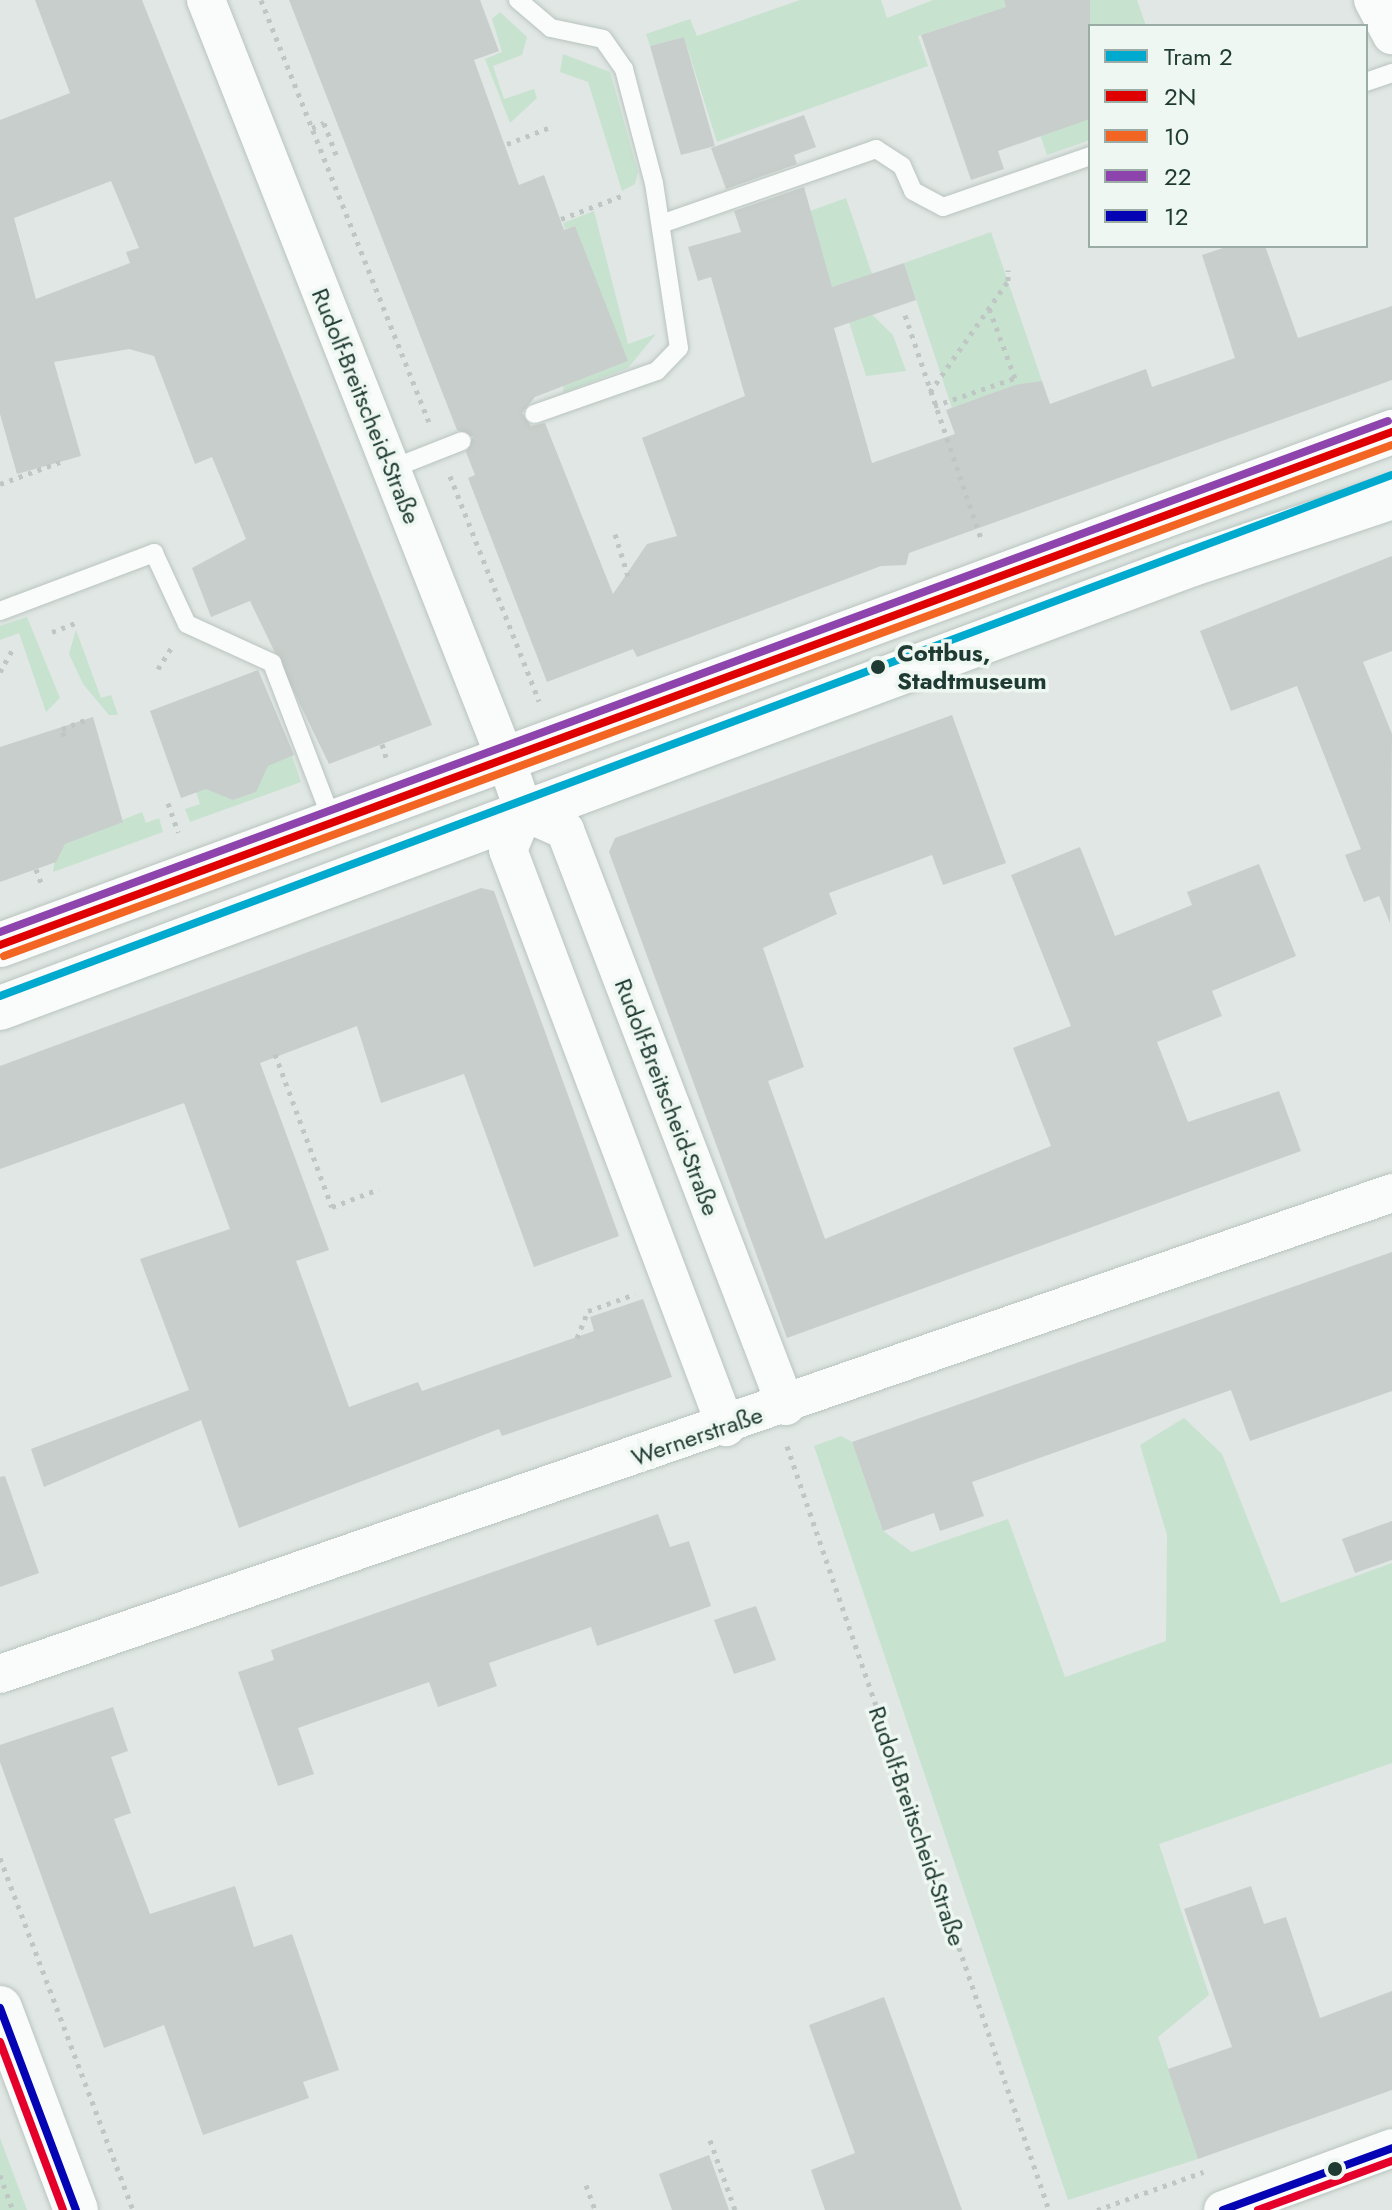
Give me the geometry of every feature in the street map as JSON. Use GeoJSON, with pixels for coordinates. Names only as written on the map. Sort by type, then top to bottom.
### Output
{"type":"FeatureCollection","features":[{"type":"Feature","properties":{"kind":"street","name":"Rudolf-Breitscheid-Straße"},"geometry":{"type":"LineString","coordinates":[[206,0],[524,812],[565,830],[786,1406]]}},
{"type":"Feature","properties":{"kind":"street"},"geometry":{"type":"LineString","coordinates":[[1373,0],[1392,35]]}},
{"type":"Feature","properties":{"kind":"street"},"geometry":{"type":"LineString","coordinates":[[0,945],[1392,432]]}},
{"type":"Feature","properties":{"kind":"street"},"geometry":{"type":"LineString","coordinates":[[0,1008],[524,812],[1392,497]]}},
{"type":"Feature","properties":{"kind":"street"},"geometry":{"type":"LineString","coordinates":[[524,812],[508,850],[726,1427]]}},
{"type":"Feature","properties":{"kind":"street","name":"Wernerstraße"},"geometry":{"type":"LineString","coordinates":[[0,1674],[726,1427],[1392,1193]]}},
{"type":"Feature","properties":{"kind":"street"},"geometry":{"type":"LineString","coordinates":[[0,2008],[76,2210]]}},
{"type":"Feature","properties":{"kind":"street"},"geometry":{"type":"LineString","coordinates":[[1223,2210],[1392,2148]]}},
{"type":"Feature","properties":{"kind":"lane"},"geometry":{"type":"LineString","coordinates":[[518,0],[551,28],[603,39],[624,69],[654,183],[679,348],[657,371],[534,414]]}},
{"type":"Feature","properties":{"kind":"lane"},"geometry":{"type":"LineString","coordinates":[[1368,81],[1392,73]]}},
{"type":"Feature","properties":{"kind":"lane"},"geometry":{"type":"LineString","coordinates":[[661,224],[876,149],[902,166],[913,191],[943,207],[1088,157]]}},
{"type":"Feature","properties":{"kind":"lane"},"geometry":{"type":"LineString","coordinates":[[391,469],[462,441]]}},
{"type":"Feature","properties":{"kind":"lane"},"geometry":{"type":"LineString","coordinates":[[0,611],[154,553],[187,624],[272,663],[333,823]]}},
{"type":"Feature","properties":{"kind":"path"},"geometry":{"type":"LineString","coordinates":[[261,0],[333,172],[544,713]]}},
{"type":"Feature","properties":{"kind":"path"},"geometry":{"type":"LineString","coordinates":[[312,128],[324,123],[336,155]]}},
{"type":"Feature","properties":{"kind":"path"},"geometry":{"type":"LineString","coordinates":[[507,144],[548,128]]}},
{"type":"Feature","properties":{"kind":"path"},"geometry":{"type":"LineString","coordinates":[[561,219],[654,183]]}},
{"type":"Feature","properties":{"kind":"path"},"geometry":{"type":"LineString","coordinates":[[930,392],[989,308],[1008,270]]}},
{"type":"Feature","properties":{"kind":"path"},"geometry":{"type":"LineString","coordinates":[[934,406],[1015,378],[989,308]]}},
{"type":"Feature","properties":{"kind":"path"},"geometry":{"type":"LineString","coordinates":[[905,315],[985,550]]}},
{"type":"Feature","properties":{"kind":"path"},"geometry":{"type":"LineString","coordinates":[[0,484],[63,461]]}},
{"type":"Feature","properties":{"kind":"path"},"geometry":{"type":"LineString","coordinates":[[615,534],[628,576]]}},
{"type":"Feature","properties":{"kind":"path"},"geometry":{"type":"LineString","coordinates":[[52,632],[76,623]]}},
{"type":"Feature","properties":{"kind":"path"},"geometry":{"type":"LineString","coordinates":[[0,672],[12,650]]}},
{"type":"Feature","properties":{"kind":"path"},"geometry":{"type":"LineString","coordinates":[[64,736],[62,729],[86,720]]}},
{"type":"Feature","properties":{"kind":"path"},"geometry":{"type":"LineString","coordinates":[[168,803],[177,827]]}},
{"type":"Feature","properties":{"kind":"path"},"geometry":{"type":"LineString","coordinates":[[36,869],[39,877]]}},
{"type":"Feature","properties":{"kind":"path"},"geometry":{"type":"LineString","coordinates":[[275,1054],[332,1207],[379,1189]]}},
{"type":"Feature","properties":{"kind":"path"},"geometry":{"type":"LineString","coordinates":[[577,1338],[588,1311],[640,1292]]}},
{"type":"Feature","properties":{"kind":"path","name":"Rudolf-Breitscheid-Straße"},"geometry":{"type":"LineString","coordinates":[[786,1443],[1049,2210]]}},
{"type":"Feature","properties":{"kind":"path"},"geometry":{"type":"LineString","coordinates":[[0,1858],[133,2210]]}},
{"type":"Feature","properties":{"kind":"path"},"geometry":{"type":"LineString","coordinates":[[710,2140],[735,2210]]}},
{"type":"Feature","properties":{"kind":"path"},"geometry":{"type":"LineString","coordinates":[[0,2175],[13,2210]]}},
{"type":"Feature","properties":{"kind":"path"},"geometry":{"type":"LineString","coordinates":[[586,2185],[595,2210]]}},
{"type":"Feature","properties":{"kind":"green space"},"geometry":{"type":"Polygon","coordinates":[[[800,0],[881,0],[887,18],[933,0],[1004,0],[1016,35],[972,18],[918,36],[928,66],[717,142],[684,37],[650,46],[646,34],[690,19],[697,36],[800,0]]]}},
{"type":"Feature","properties":{"kind":"green space"},"geometry":{"type":"Polygon","coordinates":[[[1080,0],[1137,0],[1145,24],[1089,24],[1080,0]]]}},
{"type":"Feature","properties":{"kind":"green space"},"geometry":{"type":"Polygon","coordinates":[[[500,12],[527,37],[522,55],[493,66],[504,99],[534,89],[537,98],[510,123],[485,59],[502,52],[492,19],[500,12]]]}},
{"type":"Feature","properties":{"kind":"green space"},"geometry":{"type":"Polygon","coordinates":[[[563,54],[610,72],[638,172],[635,184],[622,191],[588,82],[560,72],[563,54]]]}},
{"type":"Feature","properties":{"kind":"green space"},"geometry":{"type":"Polygon","coordinates":[[[1025,91],[1088,118],[1088,141],[1047,155],[1025,91]]]}},
{"type":"Feature","properties":{"kind":"green space"},"geometry":{"type":"Polygon","coordinates":[[[846,198],[872,274],[832,287],[810,211],[846,198]]]}},
{"type":"Feature","properties":{"kind":"green space"},"geometry":{"type":"Polygon","coordinates":[[[594,211],[628,344],[656,334],[628,368],[563,393],[575,226],[565,229],[563,223],[594,211]]]}},
{"type":"Feature","properties":{"kind":"green space"},"geometry":{"type":"Polygon","coordinates":[[[991,232],[1042,381],[952,408],[904,263],[991,232]]]}},
{"type":"Feature","properties":{"kind":"green space"},"geometry":{"type":"Polygon","coordinates":[[[859,302],[893,335],[906,371],[866,376],[844,306],[859,302]]]}},
{"type":"Feature","properties":{"kind":"green space"},"geometry":{"type":"Polygon","coordinates":[[[27,617],[60,698],[46,712],[19,633],[0,640],[0,626],[27,617]]]}},
{"type":"Feature","properties":{"kind":"green space"},"geometry":{"type":"Polygon","coordinates":[[[76,630],[101,698],[111,695],[118,715],[109,715],[83,684],[69,654],[76,630]]]}},
{"type":"Feature","properties":{"kind":"green space"},"geometry":{"type":"Polygon","coordinates":[[[292,756],[301,782],[190,822],[185,809],[200,804],[196,792],[213,786],[233,800],[256,792],[260,768],[292,756]]]}},
{"type":"Feature","properties":{"kind":"green space"},"geometry":{"type":"Polygon","coordinates":[[[142,812],[146,823],[159,818],[163,832],[53,872],[57,846],[142,812]]]}},
{"type":"Feature","properties":{"kind":"green space"},"geometry":{"type":"Polygon","coordinates":[[[1184,1418],[1222,1454],[1281,1603],[1392,1563],[1392,1763],[1159,1844],[1209,1995],[1158,2037],[1198,2159],[1068,2200],[814,1446],[841,1436],[852,1442],[883,1531],[912,1552],[1008,1519],[1065,1677],[1166,1641],[1167,1535],[1140,1445],[1184,1418]]]}},
{"type":"Feature","properties":{"kind":"green space"},"geometry":{"type":"Polygon","coordinates":[[[0,2138],[27,2210],[0,2210],[0,2138]]]}},
{"type":"Feature","properties":{"kind":"building"},"geometry":{"type":"Polygon","coordinates":[[[35,0],[142,0],[432,725],[329,764],[250,601],[211,617],[192,568],[246,539],[212,457],[195,464],[154,356],[129,349],[54,362],[81,456],[17,474],[0,414],[0,120],[70,93],[35,0]],[[111,181],[14,218],[36,299],[130,263],[126,252],[139,248],[111,181]]]}},
{"type":"Feature","properties":{"kind":"building"},"geometry":{"type":"Polygon","coordinates":[[[289,0],[480,0],[499,51],[474,60],[519,185],[544,175],[564,230],[575,226],[628,361],[535,397],[522,413],[531,426],[545,423],[613,594],[647,544],[677,536],[642,438],[745,396],[711,277],[698,281],[688,247],[741,232],[734,211],[804,187],[832,287],[904,263],[916,300],[834,328],[872,463],[955,434],[946,410],[1015,385],[1042,381],[1050,404],[1146,369],[1152,387],[1235,358],[1202,255],[1223,248],[1266,248],[1298,338],[1392,306],[1392,380],[909,553],[906,565],[881,566],[637,657],[633,649],[547,682],[468,478],[475,475],[466,452],[473,437],[457,430],[289,0]]]}},
{"type":"Feature","properties":{"kind":"building"},"geometry":{"type":"Polygon","coordinates":[[[1004,0],[1090,0],[1088,120],[998,151],[1004,169],[971,180],[921,35],[1006,7],[1004,0]]]}},
{"type":"Feature","properties":{"kind":"building"},"geometry":{"type":"Polygon","coordinates":[[[684,37],[715,146],[681,155],[650,46],[684,37]]]}},
{"type":"Feature","properties":{"kind":"building"},"geometry":{"type":"Polygon","coordinates":[[[804,115],[816,147],[794,155],[797,164],[726,189],[711,148],[804,115]]]}},
{"type":"Feature","properties":{"kind":"building"},"geometry":{"type":"Polygon","coordinates":[[[1392,556],[1392,651],[1363,662],[1392,734],[1390,923],[1379,896],[1364,902],[1345,855],[1361,849],[1297,686],[1231,711],[1200,631],[1392,556]]]}},
{"type":"Feature","properties":{"kind":"building"},"geometry":{"type":"Polygon","coordinates":[[[258,670],[294,755],[268,766],[256,792],[233,800],[206,789],[181,798],[150,711],[258,670]]]}},
{"type":"Feature","properties":{"kind":"building"},"geometry":{"type":"Polygon","coordinates":[[[952,715],[1006,863],[943,885],[932,855],[829,893],[837,914],[763,948],[804,1067],[768,1081],[825,1239],[1051,1146],[1013,1048],[1071,1026],[1011,875],[1080,847],[1115,936],[1192,905],[1187,892],[1259,864],[1296,956],[1212,991],[1222,1016],[1157,1042],[1188,1122],[1279,1091],[1301,1151],[787,1338],[609,852],[615,838],[952,715]]]}},
{"type":"Feature","properties":{"kind":"building"},"geometry":{"type":"Polygon","coordinates":[[[93,717],[123,822],[65,844],[56,862],[0,882],[0,747],[93,717]]]}},
{"type":"Feature","properties":{"kind":"building"},"geometry":{"type":"Polygon","coordinates":[[[481,888],[494,891],[619,1236],[534,1267],[464,1074],[381,1103],[357,1026],[260,1063],[329,1250],[296,1261],[349,1407],[418,1382],[422,1391],[594,1331],[590,1317],[643,1299],[672,1377],[502,1436],[499,1429],[239,1528],[201,1420],[44,1487],[31,1449],[189,1390],[140,1259],[230,1229],[184,1103],[0,1169],[0,1066],[481,888]]]}},
{"type":"Feature","properties":{"kind":"building"},"geometry":{"type":"Polygon","coordinates":[[[1392,1252],[1392,1391],[1250,1441],[1231,1390],[972,1482],[984,1516],[940,1531],[934,1513],[883,1531],[852,1442],[1392,1252]]]}},
{"type":"Feature","properties":{"kind":"building"},"geometry":{"type":"Polygon","coordinates":[[[5,1476],[39,1573],[0,1587],[0,1477],[5,1476]]]}},
{"type":"Feature","properties":{"kind":"building"},"geometry":{"type":"Polygon","coordinates":[[[658,1514],[670,1547],[689,1541],[711,1606],[597,1646],[591,1627],[489,1663],[497,1686],[438,1707],[429,1682],[298,1728],[314,1774],[278,1786],[238,1672],[274,1660],[271,1650],[658,1514]]]}},
{"type":"Feature","properties":{"kind":"building"},"geometry":{"type":"Polygon","coordinates":[[[1392,1521],[1392,1560],[1355,1573],[1342,1539],[1392,1521]]]}},
{"type":"Feature","properties":{"kind":"building"},"geometry":{"type":"Polygon","coordinates":[[[756,1606],[776,1660],[734,1674],[714,1620],[756,1606]]]}},
{"type":"Feature","properties":{"kind":"building"},"geometry":{"type":"Polygon","coordinates":[[[113,1707],[128,1751],[111,1757],[131,1813],[114,1819],[150,1914],[235,1886],[254,1947],[292,1934],[339,2070],[303,2082],[309,2098],[203,2135],[164,2025],[104,2048],[0,1762],[0,1745],[113,1707]]]}},
{"type":"Feature","properties":{"kind":"building"},"geometry":{"type":"Polygon","coordinates":[[[1251,1886],[1264,1924],[1286,1917],[1320,2018],[1392,1991],[1392,2090],[1198,2159],[1168,2069],[1232,2047],[1184,1909],[1251,1886]]]}},
{"type":"Feature","properties":{"kind":"building"},"geometry":{"type":"Polygon","coordinates":[[[884,1997],[962,2210],[825,2210],[811,2170],[855,2153],[809,2025],[884,1997]]]}},
{"type":"Feature","properties":{"kind":"building"},"geometry":{"type":"Polygon","coordinates":[[[709,2155],[729,2210],[672,2210],[659,2174],[709,2155]]]}},
{"type":"Feature","properties":{"kind":"tram line","name":"2"},"geometry":{"type":"LineString","coordinates":[[0,996],[1392,475]]}},
{"type":"Feature","properties":{"kind":"transit line","name":"22"},"geometry":{"type":"LineString","coordinates":[[0,932],[1388,421]]}},
{"type":"Feature","properties":{"kind":"transit line","name":"2N"},"geometry":{"type":"LineString","coordinates":[[0,945],[1392,432]]}},
{"type":"Feature","properties":{"kind":"transit line","name":"10"},"geometry":{"type":"LineString","coordinates":[[4,956],[1392,445]]}},
{"type":"Feature","properties":{"kind":"transit line","name":"12"},"geometry":{"type":"LineString","coordinates":[[0,2008],[76,2210]]}},
{"type":"Feature","properties":{"kind":"transit line"},"geometry":{"type":"LineString","coordinates":[[0,2042],[63,2210]]}},
{"type":"Feature","properties":{"kind":"transit line","name":"12"},"geometry":{"type":"LineString","coordinates":[[1223,2210],[1392,2148]]}},
{"type":"Feature","properties":{"kind":"transit line"},"geometry":{"type":"LineString","coordinates":[[1258,2210],[1392,2161]]}},
{"type":"Feature","properties":{"kind":"place","name":"Cottbus, Stadtmuseum"},"geometry":{"type":"Point","coordinates":[878,667]}}]}
